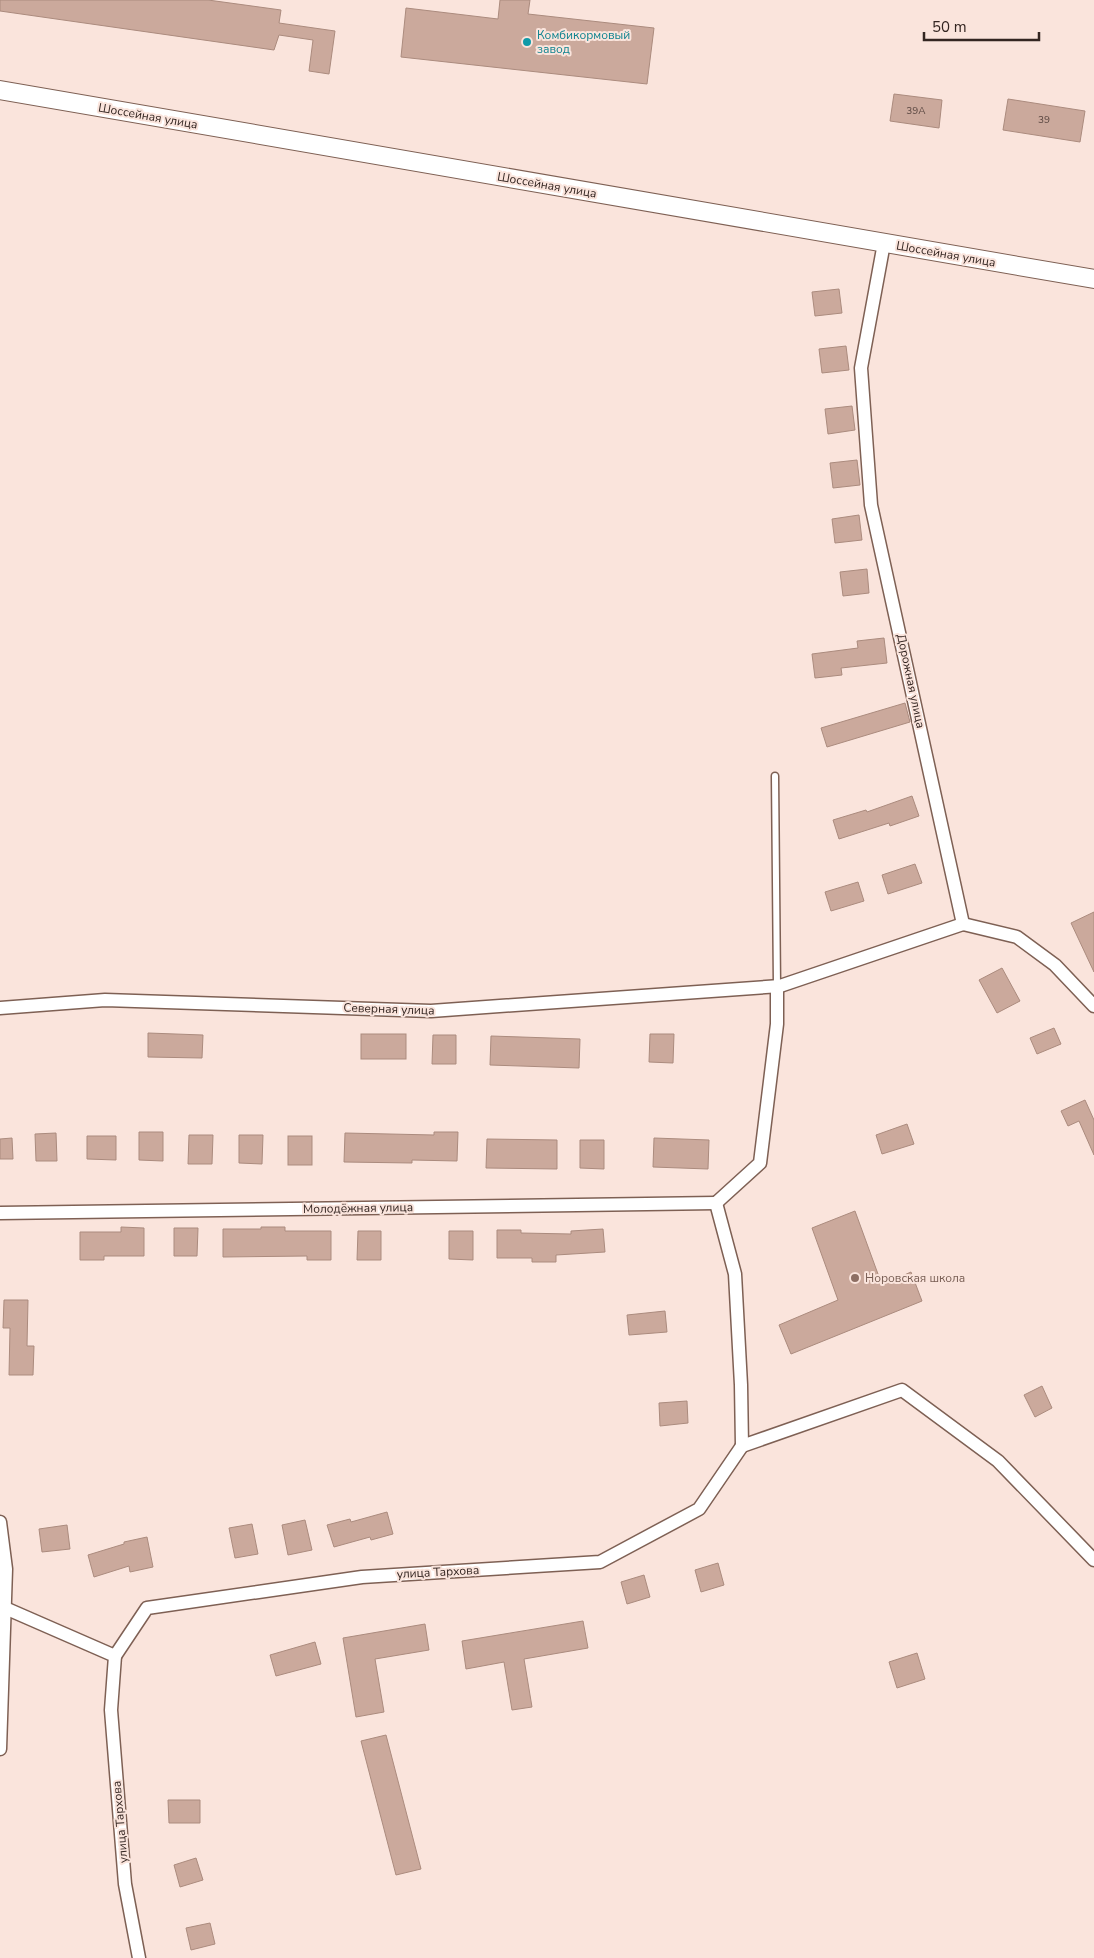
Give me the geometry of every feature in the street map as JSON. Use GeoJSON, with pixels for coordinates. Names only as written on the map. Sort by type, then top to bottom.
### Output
{"type":"FeatureCollection","features":[{"type":"Feature","properties":{"kind":"main road","name":"Шоссейная улица"},"geometry":{"type":"LineString","coordinates":[[0,90],[1094,279]]}},
{"type":"Feature","properties":{"kind":"street","name":"Дорожная улица"},"geometry":{"type":"LineString","coordinates":[[884,243],[861,368],[871,505],[963,924]]}},
{"type":"Feature","properties":{"kind":"street"},"geometry":{"type":"LineString","coordinates":[[1094,1006],[1055,966],[1017,937],[963,924],[777,986],[777,1024],[760,1163],[716,1203],[735,1274],[742,1446],[902,1390],[998,1460],[1094,1560]]}},
{"type":"Feature","properties":{"kind":"street","name":"Северная улица"},"geometry":{"type":"LineString","coordinates":[[0,1008],[105,1000],[431,1012],[777,986]]}},
{"type":"Feature","properties":{"kind":"street","name":"Молодёжная улица"},"geometry":{"type":"LineString","coordinates":[[0,1213],[716,1203]]}},
{"type":"Feature","properties":{"kind":"street","name":"улица Тархова"},"geometry":{"type":"LineString","coordinates":[[139,1958],[126,1884],[111,1720],[115,1656],[147,1608],[362,1577],[600,1562],[699,1509],[742,1446]]}},
{"type":"Feature","properties":{"kind":"street"},"geometry":{"type":"LineString","coordinates":[[0,1522],[6,1569],[0,1749]]}},
{"type":"Feature","properties":{"kind":"street"},"geometry":{"type":"LineString","coordinates":[[5,1608],[115,1656]]}},
{"type":"Feature","properties":{"kind":"lane"},"geometry":{"type":"LineString","coordinates":[[776,776],[777,986]]}},
{"type":"Feature","properties":{"kind":"building"},"geometry":{"type":"Polygon","coordinates":[[[0,0],[208,0],[281,10],[279,23],[335,31],[329,74],[309,71],[313,40],[279,35],[274,50],[0,11],[0,0]]]}},
{"type":"Feature","properties":{"kind":"building","name":"Комбикормовый завод"},"geometry":{"type":"Polygon","coordinates":[[[500,0],[530,0],[528,14],[654,28],[647,84],[401,57],[406,8],[498,19],[500,0]]]}},
{"type":"Feature","properties":{"kind":"building"},"geometry":{"type":"Polygon","coordinates":[[[894,94],[942,100],[939,128],[890,121],[894,94]]]}},
{"type":"Feature","properties":{"kind":"building"},"geometry":{"type":"Polygon","coordinates":[[[1008,99],[1085,111],[1080,142],[1003,130],[1008,99]]]}},
{"type":"Feature","properties":{"kind":"building"},"geometry":{"type":"Polygon","coordinates":[[[839,289],[842,313],[815,316],[812,292],[839,289]]]}},
{"type":"Feature","properties":{"kind":"building"},"geometry":{"type":"Polygon","coordinates":[[[846,346],[849,370],[822,373],[819,349],[846,346]]]}},
{"type":"Feature","properties":{"kind":"building"},"geometry":{"type":"Polygon","coordinates":[[[852,406],[855,430],[828,434],[825,409],[852,406]]]}},
{"type":"Feature","properties":{"kind":"building"},"geometry":{"type":"Polygon","coordinates":[[[857,460],[860,485],[833,488],[830,463],[857,460]]]}},
{"type":"Feature","properties":{"kind":"building"},"geometry":{"type":"Polygon","coordinates":[[[859,515],[862,540],[835,543],[832,519],[859,515]]]}},
{"type":"Feature","properties":{"kind":"building"},"geometry":{"type":"Polygon","coordinates":[[[867,569],[869,593],[843,596],[840,572],[867,569]]]}},
{"type":"Feature","properties":{"kind":"building"},"geometry":{"type":"Polygon","coordinates":[[[884,638],[887,663],[841,668],[842,675],[815,678],[812,654],[858,648],[857,641],[884,638]]]}},
{"type":"Feature","properties":{"kind":"building"},"geometry":{"type":"Polygon","coordinates":[[[905,703],[910,722],[827,747],[821,728],[905,703]]]}},
{"type":"Feature","properties":{"kind":"building"},"geometry":{"type":"Polygon","coordinates":[[[912,796],[919,816],[890,826],[889,823],[839,839],[833,820],[866,810],[867,812],[912,796]]]}},
{"type":"Feature","properties":{"kind":"building"},"geometry":{"type":"Polygon","coordinates":[[[915,864],[922,883],[888,894],[882,875],[915,864]]]}},
{"type":"Feature","properties":{"kind":"building"},"geometry":{"type":"Polygon","coordinates":[[[858,882],[864,901],[831,911],[825,892],[858,882]]]}},
{"type":"Feature","properties":{"kind":"building"},"geometry":{"type":"Polygon","coordinates":[[[1094,912],[1094,972],[1071,923],[1094,912]]]}},
{"type":"Feature","properties":{"kind":"building"},"geometry":{"type":"Polygon","coordinates":[[[1002,968],[1020,1001],[997,1013],[979,980],[1002,968]]]}},
{"type":"Feature","properties":{"kind":"building"},"geometry":{"type":"Polygon","coordinates":[[[1054,1028],[1061,1044],[1037,1054],[1030,1038],[1054,1028]]]}},
{"type":"Feature","properties":{"kind":"building"},"geometry":{"type":"Polygon","coordinates":[[[148,1033],[203,1035],[202,1058],[148,1057],[148,1033]]]}},
{"type":"Feature","properties":{"kind":"building"},"geometry":{"type":"Polygon","coordinates":[[[361,1034],[406,1034],[406,1059],[361,1059],[361,1034]]]}},
{"type":"Feature","properties":{"kind":"building"},"geometry":{"type":"Polygon","coordinates":[[[650,1034],[674,1034],[673,1063],[649,1062],[650,1034]]]}},
{"type":"Feature","properties":{"kind":"building"},"geometry":{"type":"Polygon","coordinates":[[[433,1035],[456,1035],[456,1064],[432,1064],[433,1035]]]}},
{"type":"Feature","properties":{"kind":"building"},"geometry":{"type":"Polygon","coordinates":[[[491,1036],[580,1039],[579,1068],[490,1065],[491,1036]]]}},
{"type":"Feature","properties":{"kind":"building"},"geometry":{"type":"Polygon","coordinates":[[[1085,1100],[1094,1120],[1094,1155],[1079,1121],[1068,1126],[1061,1111],[1085,1100]]]}},
{"type":"Feature","properties":{"kind":"building"},"geometry":{"type":"Polygon","coordinates":[[[907,1124],[914,1144],[882,1154],[876,1135],[907,1124]]]}},
{"type":"Feature","properties":{"kind":"building"},"geometry":{"type":"Polygon","coordinates":[[[139,1132],[163,1132],[163,1161],[139,1160],[139,1132]]]}},
{"type":"Feature","properties":{"kind":"building"},"geometry":{"type":"Polygon","coordinates":[[[434,1132],[458,1132],[457,1161],[412,1160],[412,1163],[344,1162],[345,1133],[434,1135],[434,1132]]]}},
{"type":"Feature","properties":{"kind":"building"},"geometry":{"type":"Polygon","coordinates":[[[56,1133],[57,1161],[36,1161],[35,1134],[56,1133]]]}},
{"type":"Feature","properties":{"kind":"building"},"geometry":{"type":"Polygon","coordinates":[[[189,1135],[213,1135],[212,1164],[188,1164],[189,1135]]]}},
{"type":"Feature","properties":{"kind":"building"},"geometry":{"type":"Polygon","coordinates":[[[239,1135],[263,1135],[262,1164],[239,1163],[239,1135]]]}},
{"type":"Feature","properties":{"kind":"building"},"geometry":{"type":"Polygon","coordinates":[[[87,1136],[116,1136],[116,1160],[87,1159],[87,1136]]]}},
{"type":"Feature","properties":{"kind":"building"},"geometry":{"type":"Polygon","coordinates":[[[288,1136],[312,1136],[312,1165],[288,1165],[288,1136]]]}},
{"type":"Feature","properties":{"kind":"building"},"geometry":{"type":"Polygon","coordinates":[[[12,1138],[13,1159],[0,1159],[0,1139],[12,1138]]]}},
{"type":"Feature","properties":{"kind":"building"},"geometry":{"type":"Polygon","coordinates":[[[654,1138],[709,1140],[708,1169],[653,1167],[654,1138]]]}},
{"type":"Feature","properties":{"kind":"building"},"geometry":{"type":"Polygon","coordinates":[[[487,1139],[557,1140],[557,1169],[486,1168],[487,1139]]]}},
{"type":"Feature","properties":{"kind":"building"},"geometry":{"type":"Polygon","coordinates":[[[580,1140],[604,1140],[604,1169],[580,1168],[580,1140]]]}},
{"type":"Feature","properties":{"kind":"building","name":"Норовская школа"},"geometry":{"type":"Polygon","coordinates":[[[855,1211],[882,1285],[911,1272],[922,1301],[791,1354],[779,1325],[838,1300],[812,1228],[855,1211]]]}},
{"type":"Feature","properties":{"kind":"building"},"geometry":{"type":"Polygon","coordinates":[[[121,1227],[144,1228],[144,1256],[104,1256],[104,1260],[80,1260],[80,1232],[121,1232],[121,1227]]]}},
{"type":"Feature","properties":{"kind":"building"},"geometry":{"type":"Polygon","coordinates":[[[261,1227],[285,1227],[285,1231],[331,1231],[331,1260],[307,1260],[307,1256],[223,1257],[223,1229],[261,1229],[261,1227]]]}},
{"type":"Feature","properties":{"kind":"building"},"geometry":{"type":"Polygon","coordinates":[[[174,1228],[198,1228],[197,1256],[174,1256],[174,1228]]]}},
{"type":"Feature","properties":{"kind":"building"},"geometry":{"type":"Polygon","coordinates":[[[603,1229],[605,1252],[556,1255],[556,1262],[532,1262],[532,1258],[497,1258],[497,1230],[521,1230],[521,1233],[571,1234],[571,1231],[603,1229]]]}},
{"type":"Feature","properties":{"kind":"building"},"geometry":{"type":"Polygon","coordinates":[[[358,1231],[381,1231],[381,1260],[357,1260],[358,1231]]]}},
{"type":"Feature","properties":{"kind":"building"},"geometry":{"type":"Polygon","coordinates":[[[449,1231],[473,1231],[473,1260],[449,1259],[449,1231]]]}},
{"type":"Feature","properties":{"kind":"building"},"geometry":{"type":"Polygon","coordinates":[[[4,1300],[28,1300],[27,1346],[34,1346],[33,1375],[9,1375],[10,1328],[3,1328],[4,1300]]]}},
{"type":"Feature","properties":{"kind":"building"},"geometry":{"type":"Polygon","coordinates":[[[665,1311],[667,1332],[629,1335],[627,1315],[665,1311]]]}},
{"type":"Feature","properties":{"kind":"building"},"geometry":{"type":"Polygon","coordinates":[[[1042,1386],[1052,1408],[1035,1417],[1024,1395],[1042,1386]]]}},
{"type":"Feature","properties":{"kind":"building"},"geometry":{"type":"Polygon","coordinates":[[[687,1401],[688,1423],[660,1426],[659,1403],[687,1401]]]}},
{"type":"Feature","properties":{"kind":"building"},"geometry":{"type":"Polygon","coordinates":[[[387,1512],[393,1534],[371,1540],[370,1537],[334,1547],[327,1525],[350,1519],[351,1522],[387,1512]]]}},
{"type":"Feature","properties":{"kind":"building"},"geometry":{"type":"Polygon","coordinates":[[[305,1520],[312,1550],[288,1555],[282,1525],[305,1520]]]}},
{"type":"Feature","properties":{"kind":"building"},"geometry":{"type":"Polygon","coordinates":[[[252,1524],[258,1554],[235,1558],[229,1528],[252,1524]]]}},
{"type":"Feature","properties":{"kind":"building"},"geometry":{"type":"Polygon","coordinates":[[[67,1525],[70,1549],[42,1552],[39,1529],[67,1525]]]}},
{"type":"Feature","properties":{"kind":"building"},"geometry":{"type":"Polygon","coordinates":[[[147,1537],[153,1567],[130,1572],[129,1566],[94,1577],[88,1555],[124,1544],[124,1542],[147,1537]]]}},
{"type":"Feature","properties":{"kind":"building"},"geometry":{"type":"Polygon","coordinates":[[[718,1563],[724,1585],[701,1592],[695,1570],[718,1563]]]}},
{"type":"Feature","properties":{"kind":"building"},"geometry":{"type":"Polygon","coordinates":[[[644,1575],[650,1597],[627,1604],[621,1582],[644,1575]]]}},
{"type":"Feature","properties":{"kind":"building"},"geometry":{"type":"Polygon","coordinates":[[[583,1621],[588,1648],[524,1659],[532,1707],[512,1710],[504,1662],[466,1669],[462,1641],[583,1621]]]}},
{"type":"Feature","properties":{"kind":"building"},"geometry":{"type":"Polygon","coordinates":[[[425,1624],[429,1650],[375,1659],[384,1712],[356,1717],[343,1638],[425,1624]]]}},
{"type":"Feature","properties":{"kind":"building"},"geometry":{"type":"Polygon","coordinates":[[[315,1642],[321,1664],[276,1676],[270,1655],[315,1642]]]}},
{"type":"Feature","properties":{"kind":"building"},"geometry":{"type":"Polygon","coordinates":[[[917,1653],[925,1679],[897,1688],[889,1662],[917,1653]]]}},
{"type":"Feature","properties":{"kind":"building"},"geometry":{"type":"Polygon","coordinates":[[[386,1735],[421,1869],[396,1875],[361,1741],[386,1735]]]}},
{"type":"Feature","properties":{"kind":"building"},"geometry":{"type":"Polygon","coordinates":[[[168,1800],[200,1800],[200,1823],[169,1823],[168,1800]]]}},
{"type":"Feature","properties":{"kind":"building"},"geometry":{"type":"Polygon","coordinates":[[[196,1858],[203,1880],[180,1887],[174,1865],[196,1858]]]}},
{"type":"Feature","properties":{"kind":"building"},"geometry":{"type":"Polygon","coordinates":[[[210,1923],[215,1944],[191,1950],[186,1928],[210,1923]]]}},
{"type":"Feature","properties":{"kind":"place","name":"Комбикормовый завод"},"geometry":{"type":"Point","coordinates":[527,42]}},
{"type":"Feature","properties":{"kind":"place","name":"Норовская школа"},"geometry":{"type":"Point","coordinates":[855,1278]}}]}
